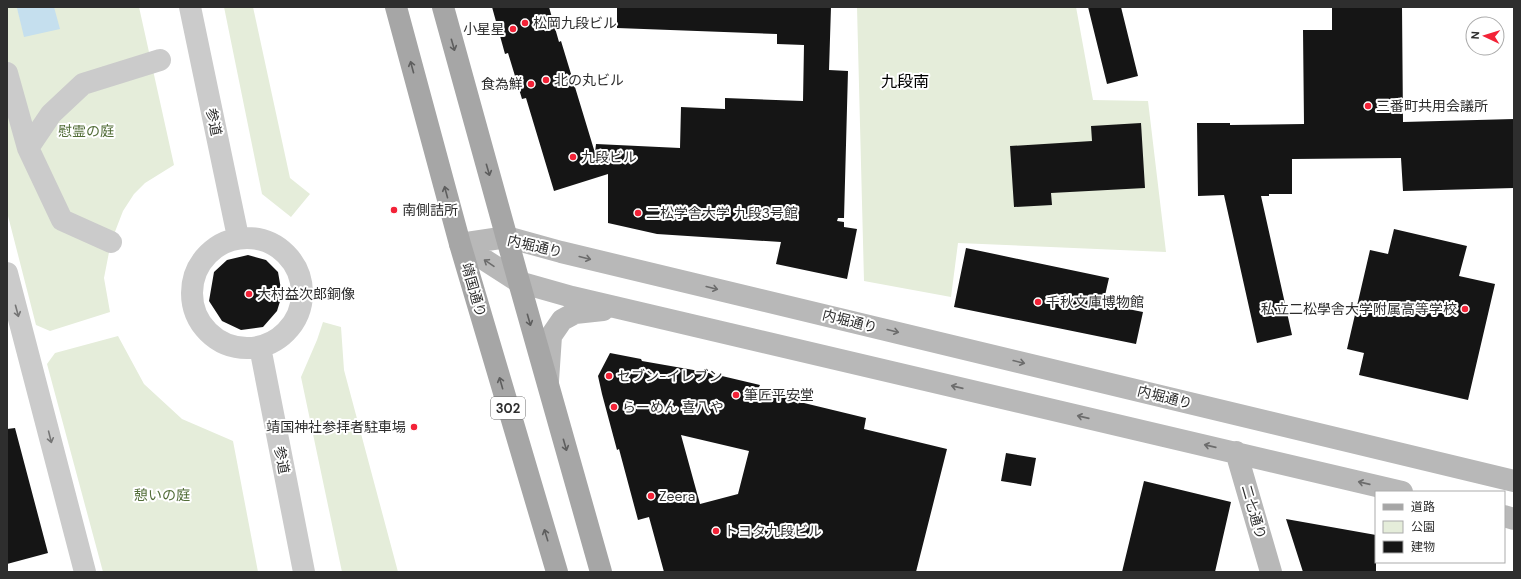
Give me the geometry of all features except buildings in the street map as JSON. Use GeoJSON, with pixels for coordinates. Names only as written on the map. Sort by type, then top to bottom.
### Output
{"type":"FeatureCollection","features":[{"type":"Feature","properties":{"kind":"main road","name":"靖国通り"},"geometry":{"type":"LineString","coordinates":[[396,7],[460,244],[557,572]]}},
{"type":"Feature","properties":{"kind":"main road"},"geometry":{"type":"LineString","coordinates":[[443,7],[601,572]]}},
{"type":"Feature","properties":{"kind":"main road","name":"内堀通り"},"geometry":{"type":"LineString","coordinates":[[460,244],[507,237],[561,252],[1514,481]]}},
{"type":"Feature","properties":{"kind":"main road"},"geometry":{"type":"LineString","coordinates":[[460,244],[519,282],[572,297],[1398,491]]}},
{"type":"Feature","properties":{"kind":"main road"},"geometry":{"type":"LineString","coordinates":[[548,383],[551,336],[562,320],[575,313],[620,309]]}},
{"type":"Feature","properties":{"kind":"main road","name":"二七通り"},"geometry":{"type":"LineString","coordinates":[[1236,452],[1271,572]]}},
{"type":"Feature","properties":{"kind":"street","name":"参道"},"geometry":{"type":"LineString","coordinates":[[190,7],[238,237]]}},
{"type":"Feature","properties":{"kind":"street"},"geometry":{"type":"LineString","coordinates":[[28,148],[51,114],[83,84],[160,60]]}},
{"type":"Feature","properties":{"kind":"street"},"geometry":{"type":"LineString","coordinates":[[7,73],[28,148],[62,220],[111,242]]}},
{"type":"Feature","properties":{"kind":"street"},"geometry":{"type":"LineString","coordinates":[[250,236],[268,241],[284,251],[297,266],[303,289],[301,309],[292,326],[278,339],[260,347],[243,349],[224,344],[208,332],[197,316],[191,298],[195,273],[205,256],[220,244],[238,237],[250,236]]}},
{"type":"Feature","properties":{"kind":"street"},"geometry":{"type":"LineString","coordinates":[[7,273],[85,572]]}},
{"type":"Feature","properties":{"kind":"street","name":"参道"},"geometry":{"type":"LineString","coordinates":[[260,347],[304,572]]}},
{"type":"Feature","properties":{"kind":"green space","name":"慰霊の庭"},"geometry":{"type":"Polygon","coordinates":[[[7,7],[139,7],[174,165],[145,183],[134,194],[123,211],[111,242],[104,278],[110,312],[50,331],[36,325],[7,212],[7,7]]]}},
{"type":"Feature","properties":{"kind":"green space"},"geometry":{"type":"Polygon","coordinates":[[[224,7],[253,7],[290,178],[310,194],[291,217],[262,194],[224,7]]]}},
{"type":"Feature","properties":{"kind":"green space"},"geometry":{"type":"Polygon","coordinates":[[[857,7],[1076,7],[1093,100],[1148,101],[1166,252],[958,243],[951,297],[864,281],[857,7]]]}},
{"type":"Feature","properties":{"kind":"green space"},"geometry":{"type":"Polygon","coordinates":[[[323,322],[341,327],[344,370],[398,572],[342,572],[301,377],[323,322]]]}},
{"type":"Feature","properties":{"kind":"green space","name":"憩いの庭"},"geometry":{"type":"Polygon","coordinates":[[[118,336],[144,384],[182,419],[233,441],[258,572],[103,572],[47,364],[55,353],[118,336]]]}},
{"type":"Feature","properties":{"kind":"water"},"geometry":{"type":"Polygon","coordinates":[[[54,7],[60,29],[24,37],[17,8],[54,7]]]}},
{"type":"Feature","properties":{"kind":"place","name":"松岡九段ビル"},"geometry":{"type":"Point","coordinates":[525,23]}},
{"type":"Feature","properties":{"kind":"place","name":"小星星"},"geometry":{"type":"Point","coordinates":[513,29]}},
{"type":"Feature","properties":{"kind":"place","name":"北の丸ビル"},"geometry":{"type":"Point","coordinates":[546,80]}},
{"type":"Feature","properties":{"kind":"place","name":"食為鮮"},"geometry":{"type":"Point","coordinates":[531,84]}},
{"type":"Feature","properties":{"kind":"place","name":"三番町共用会議所"},"geometry":{"type":"Point","coordinates":[1368,106]}},
{"type":"Feature","properties":{"kind":"place","name":"九段ビル"},"geometry":{"type":"Point","coordinates":[573,157]}},
{"type":"Feature","properties":{"kind":"place","name":"南側詰所"},"geometry":{"type":"Point","coordinates":[394,210]}},
{"type":"Feature","properties":{"kind":"place","name":"二松学舎大学 九段3号館"},"geometry":{"type":"Point","coordinates":[638,213]}},
{"type":"Feature","properties":{"kind":"place","name":"大村益次郎銅像"},"geometry":{"type":"Point","coordinates":[249,294]}},
{"type":"Feature","properties":{"kind":"place","name":"千秋文庫博物館"},"geometry":{"type":"Point","coordinates":[1038,302]}},
{"type":"Feature","properties":{"kind":"place","name":"私立二松學舎大学附属高等学校"},"geometry":{"type":"Point","coordinates":[1465,309]}},
{"type":"Feature","properties":{"kind":"place","name":"セブン-イレブン"},"geometry":{"type":"Point","coordinates":[609,376]}},
{"type":"Feature","properties":{"kind":"place","name":"筆匠平安堂"},"geometry":{"type":"Point","coordinates":[736,395]}},
{"type":"Feature","properties":{"kind":"place","name":"らーめん 喜八や"},"geometry":{"type":"Point","coordinates":[614,407]}},
{"type":"Feature","properties":{"kind":"place","name":"靖国神社参拝者駐車場"},"geometry":{"type":"Point","coordinates":[414,427]}},
{"type":"Feature","properties":{"kind":"place","name":"Zeera"},"geometry":{"type":"Point","coordinates":[651,496]}},
{"type":"Feature","properties":{"kind":"place","name":"トヨタ九段ビル"},"geometry":{"type":"Point","coordinates":[716,531]}},
{"type":"Feature","properties":{"kind":"district","name":"九段南"},"geometry":{"type":"Point","coordinates":[905,81]}}]}
